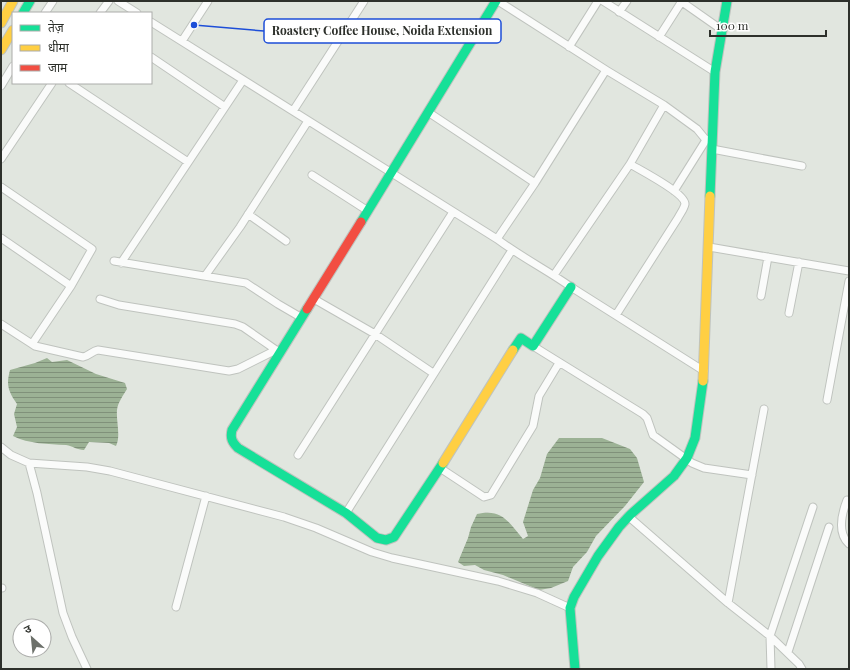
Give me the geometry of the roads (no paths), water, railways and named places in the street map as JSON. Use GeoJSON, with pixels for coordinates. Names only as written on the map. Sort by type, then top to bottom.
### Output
{"type":"FeatureCollection","features":[{"type":"Feature","properties":{"kind":"street"},"geometry":{"type":"LineString","coordinates":[[1,23],[13,1]]}},
{"type":"Feature","properties":{"kind":"street"},"geometry":{"type":"LineString","coordinates":[[24,12],[30,1]]}},
{"type":"Feature","properties":{"kind":"street"},"geometry":{"type":"LineString","coordinates":[[46,12],[53,1]]}},
{"type":"Feature","properties":{"kind":"street"},"geometry":{"type":"LineString","coordinates":[[101,12],[109,1]]}},
{"type":"Feature","properties":{"kind":"street"},"geometry":{"type":"LineString","coordinates":[[118,1],[135,12]]}},
{"type":"Feature","properties":{"kind":"street"},"geometry":{"type":"LineString","coordinates":[[182,41],[208,1]]}},
{"type":"Feature","properties":{"kind":"street"},"geometry":{"type":"LineString","coordinates":[[293,111],[364,1]]}},
{"type":"Feature","properties":{"kind":"street"},"geometry":{"type":"LineString","coordinates":[[709,140],[697,129],[664,105],[497,1],[314,299],[278,351],[232,430],[230,436],[232,442],[238,448],[346,513],[377,538],[390,540],[394,537],[440,468],[521,338],[643,414],[647,418],[653,435],[692,463],[704,468],[752,475]]}},
{"type":"Feature","properties":{"kind":"street"},"geometry":{"type":"LineString","coordinates":[[569,46],[598,1]]}},
{"type":"Feature","properties":{"kind":"street"},"geometry":{"type":"LineString","coordinates":[[602,1],[715,72]]}},
{"type":"Feature","properties":{"kind":"street"},"geometry":{"type":"LineString","coordinates":[[620,12],[627,1]]}},
{"type":"Feature","properties":{"kind":"street"},"geometry":{"type":"LineString","coordinates":[[575,669],[570,608],[582,582],[613,534],[628,516],[678,472],[693,448],[704,371],[712,149],[709,140],[715,72],[727,1]]}},
{"type":"Feature","properties":{"kind":"street"},"geometry":{"type":"LineString","coordinates":[[659,37],[682,2],[722,30]]}},
{"type":"Feature","properties":{"kind":"street"},"geometry":{"type":"LineString","coordinates":[[152,23],[704,371]]}},
{"type":"Feature","properties":{"kind":"street"},"geometry":{"type":"LineString","coordinates":[[1,50],[12,32]]}},
{"type":"Feature","properties":{"kind":"street"},"geometry":{"type":"LineString","coordinates":[[152,58],[225,107]]}},
{"type":"Feature","properties":{"kind":"street"},"geometry":{"type":"LineString","coordinates":[[1,86],[12,68]]}},
{"type":"Feature","properties":{"kind":"street"},"geometry":{"type":"LineString","coordinates":[[497,239],[535,183],[606,70]]}},
{"type":"Feature","properties":{"kind":"street"},"geometry":{"type":"LineString","coordinates":[[243,80],[188,162],[117,262],[246,283],[302,318]]}},
{"type":"Feature","properties":{"kind":"street"},"geometry":{"type":"LineString","coordinates":[[1,159],[51,84]]}},
{"type":"Feature","properties":{"kind":"street"},"geometry":{"type":"LineString","coordinates":[[71,84],[188,162]]}},
{"type":"Feature","properties":{"kind":"street"},"geometry":{"type":"LineString","coordinates":[[554,275],[630,164],[664,105]]}},
{"type":"Feature","properties":{"kind":"street"},"geometry":{"type":"LineString","coordinates":[[428,112],[535,183]]}},
{"type":"Feature","properties":{"kind":"street"},"geometry":{"type":"LineString","coordinates":[[206,276],[308,121]]}},
{"type":"Feature","properties":{"kind":"street"},"geometry":{"type":"LineString","coordinates":[[674,190],[709,140]]}},
{"type":"Feature","properties":{"kind":"street"},"geometry":{"type":"LineString","coordinates":[[712,149],[802,166]]}},
{"type":"Feature","properties":{"kind":"street"},"geometry":{"type":"LineString","coordinates":[[616,315],[683,210],[685,204],[683,199],[674,190],[630,164]]}},
{"type":"Feature","properties":{"kind":"street"},"geometry":{"type":"LineString","coordinates":[[312,175],[368,211]]}},
{"type":"Feature","properties":{"kind":"street"},"geometry":{"type":"LineString","coordinates":[[1,187],[92,249],[71,286],[32,344]]}},
{"type":"Feature","properties":{"kind":"street"},"geometry":{"type":"LineString","coordinates":[[298,455],[453,212]]}},
{"type":"Feature","properties":{"kind":"street"},"geometry":{"type":"LineString","coordinates":[[248,214],[286,241]]}},
{"type":"Feature","properties":{"kind":"street"},"geometry":{"type":"LineString","coordinates":[[1,238],[71,286]]}},
{"type":"Feature","properties":{"kind":"street"},"geometry":{"type":"LineString","coordinates":[[709,247],[849,271]]}},
{"type":"Feature","properties":{"kind":"street"},"geometry":{"type":"LineString","coordinates":[[346,513],[512,250]]}},
{"type":"Feature","properties":{"kind":"street"},"geometry":{"type":"LineString","coordinates":[[762,296],[768,257]]}},
{"type":"Feature","properties":{"kind":"street"},"geometry":{"type":"LineString","coordinates":[[789,312],[799,262]]}},
{"type":"Feature","properties":{"kind":"street"},"geometry":{"type":"LineString","coordinates":[[827,400],[849,281]]}},
{"type":"Feature","properties":{"kind":"street"},"geometry":{"type":"LineString","coordinates":[[533,346],[572,287]]}},
{"type":"Feature","properties":{"kind":"street"},"geometry":{"type":"LineString","coordinates":[[100,299],[119,305],[235,324],[243,327],[278,351]]}},
{"type":"Feature","properties":{"kind":"street"},"geometry":{"type":"LineString","coordinates":[[314,299],[375,334],[433,373]]}},
{"type":"Feature","properties":{"kind":"street"},"geometry":{"type":"LineString","coordinates":[[1,324],[35,346],[83,357],[87,356],[90,352],[98,350],[229,371],[238,369],[278,351]]}},
{"type":"Feature","properties":{"kind":"street"},"geometry":{"type":"LineString","coordinates":[[440,468],[484,497],[491,495],[533,426],[539,396],[559,362]]}},
{"type":"Feature","properties":{"kind":"street"},"geometry":{"type":"LineString","coordinates":[[728,603],[764,409]]}},
{"type":"Feature","properties":{"kind":"street"},"geometry":{"type":"LineString","coordinates":[[1,447],[11,455],[28,463],[87,467],[110,471],[291,519],[372,552],[392,558],[498,581],[537,593],[570,608]]}},
{"type":"Feature","properties":{"kind":"street"},"geometry":{"type":"LineString","coordinates":[[28,463],[38,493],[63,613],[87,669]]}},
{"type":"Feature","properties":{"kind":"street"},"geometry":{"type":"LineString","coordinates":[[176,607],[206,496]]}},
{"type":"Feature","properties":{"kind":"street"},"geometry":{"type":"LineString","coordinates":[[847,500],[843,511],[842,528],[843,535],[849,544]]}},
{"type":"Feature","properties":{"kind":"street"},"geometry":{"type":"LineString","coordinates":[[771,669],[770,636],[813,507]]}},
{"type":"Feature","properties":{"kind":"street"},"geometry":{"type":"LineString","coordinates":[[628,516],[728,603],[770,636],[788,652],[802,669]]}},
{"type":"Feature","properties":{"kind":"street"},"geometry":{"type":"LineString","coordinates":[[788,652],[829,527]]}},
{"type":"Feature","properties":{"kind":"place","name":"Roastery Coffee House, Noida Extension"},"geometry":{"type":"Point","coordinates":[194,25]}}]}
